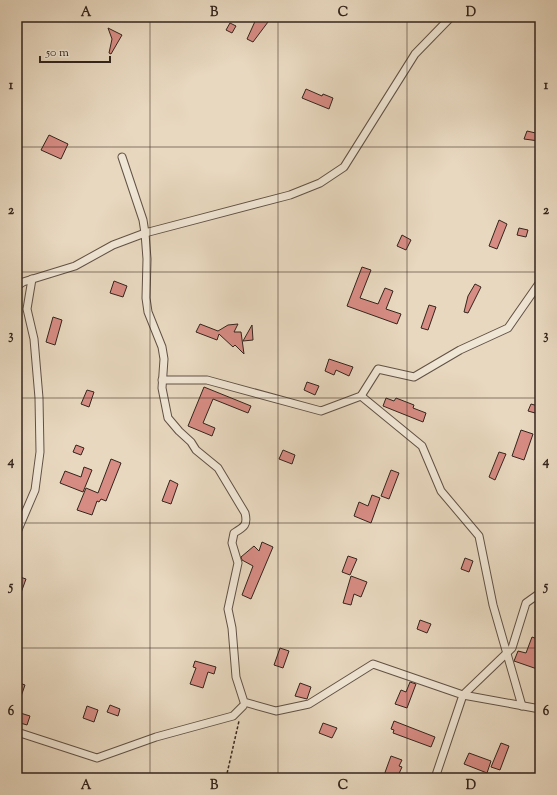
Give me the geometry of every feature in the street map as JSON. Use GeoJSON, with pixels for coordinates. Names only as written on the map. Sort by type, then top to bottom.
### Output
{"type":"FeatureCollection","features":[{"type":"Feature","properties":{"kind":"street"},"geometry":{"type":"LineString","coordinates":[[17,286],[32,279],[75,266],[113,245],[145,233],[290,195],[320,183],[344,166],[415,54],[451,17]]}},
{"type":"Feature","properties":{"kind":"street"},"geometry":{"type":"LineString","coordinates":[[122,157],[145,233],[147,258],[146,298],[148,312],[162,347],[162,388],[168,418],[191,442],[196,450],[218,468],[245,513],[247,521],[244,527],[234,533],[232,543],[238,563],[228,608],[232,628],[236,677],[244,702],[276,711],[309,704],[373,664],[463,695],[540,709]]}},
{"type":"Feature","properties":{"kind":"street"},"geometry":{"type":"LineString","coordinates":[[17,532],[35,490],[40,452],[39,398],[34,339],[27,309],[32,279]]}},
{"type":"Feature","properties":{"kind":"street"},"geometry":{"type":"LineString","coordinates":[[162,380],[207,380],[321,411],[361,396],[378,369],[414,377],[460,350],[508,328],[540,282]]}},
{"type":"Feature","properties":{"kind":"street"},"geometry":{"type":"LineString","coordinates":[[361,396],[422,446],[441,491],[479,536],[493,605],[522,706]]}},
{"type":"Feature","properties":{"kind":"street"},"geometry":{"type":"LineString","coordinates":[[435,778],[463,695],[512,648],[526,604],[540,593]]}},
{"type":"Feature","properties":{"kind":"street"},"geometry":{"type":"LineString","coordinates":[[17,732],[97,758],[156,737],[234,716],[243,706]]}},
{"type":"Feature","properties":{"kind":"path"},"geometry":{"type":"LineString","coordinates":[[226,778],[240,720]]}},
{"type":"Feature","properties":{"kind":"building"},"geometry":{"type":"Polygon","coordinates":[[[257,17],[268,22],[253,42],[247,39],[257,17]]]}},
{"type":"Feature","properties":{"kind":"building"},"geometry":{"type":"Polygon","coordinates":[[[230,23],[236,26],[232,33],[226,30],[230,23]]]}},
{"type":"Feature","properties":{"kind":"building"},"geometry":{"type":"Polygon","coordinates":[[[108,28],[122,35],[111,54],[109,53],[112,39],[108,28]]]}},
{"type":"Feature","properties":{"kind":"building"},"geometry":{"type":"Polygon","coordinates":[[[306,89],[322,96],[323,94],[333,98],[329,109],[302,98],[306,89]]]}},
{"type":"Feature","properties":{"kind":"building"},"geometry":{"type":"Polygon","coordinates":[[[527,131],[540,134],[539,141],[524,139],[527,131]]]}},
{"type":"Feature","properties":{"kind":"building"},"geometry":{"type":"Polygon","coordinates":[[[49,135],[68,144],[61,159],[41,150],[49,135]]]}},
{"type":"Feature","properties":{"kind":"building"},"geometry":{"type":"Polygon","coordinates":[[[499,220],[507,224],[497,249],[489,246],[499,220]]]}},
{"type":"Feature","properties":{"kind":"building"},"geometry":{"type":"Polygon","coordinates":[[[519,228],[528,230],[526,237],[517,235],[519,228]]]}},
{"type":"Feature","properties":{"kind":"building"},"geometry":{"type":"Polygon","coordinates":[[[402,235],[411,240],[406,250],[397,246],[402,235]]]}},
{"type":"Feature","properties":{"kind":"building"},"geometry":{"type":"Polygon","coordinates":[[[362,267],[371,270],[360,298],[378,304],[385,288],[393,291],[386,309],[401,314],[397,324],[347,306],[362,267]]]}},
{"type":"Feature","properties":{"kind":"building"},"geometry":{"type":"Polygon","coordinates":[[[114,281],[127,286],[123,297],[110,293],[114,281]]]}},
{"type":"Feature","properties":{"kind":"building"},"geometry":{"type":"Polygon","coordinates":[[[475,284],[481,287],[468,313],[464,312],[468,296],[475,284]]]}},
{"type":"Feature","properties":{"kind":"building"},"geometry":{"type":"Polygon","coordinates":[[[429,305],[436,307],[428,330],[421,328],[429,305]]]}},
{"type":"Feature","properties":{"kind":"building"},"geometry":{"type":"Polygon","coordinates":[[[53,317],[62,320],[55,345],[46,342],[53,317]]]}},
{"type":"Feature","properties":{"kind":"building"},"geometry":{"type":"Polygon","coordinates":[[[200,324],[218,331],[228,325],[238,324],[234,332],[241,332],[244,354],[235,345],[233,347],[219,334],[217,340],[196,332],[200,324]]]}},
{"type":"Feature","properties":{"kind":"building"},"geometry":{"type":"Polygon","coordinates":[[[252,325],[253,340],[243,341],[252,325]]]}},
{"type":"Feature","properties":{"kind":"building"},"geometry":{"type":"Polygon","coordinates":[[[329,359],[353,367],[349,376],[336,370],[334,375],[325,371],[329,359]]]}},
{"type":"Feature","properties":{"kind":"building"},"geometry":{"type":"Polygon","coordinates":[[[307,382],[319,386],[315,395],[304,390],[307,382]]]}},
{"type":"Feature","properties":{"kind":"building"},"geometry":{"type":"Polygon","coordinates":[[[204,387],[251,406],[248,413],[213,399],[203,423],[215,428],[212,436],[188,426],[204,387]]]}},
{"type":"Feature","properties":{"kind":"building"},"geometry":{"type":"Polygon","coordinates":[[[87,390],[94,392],[89,407],[81,404],[87,390]]]}},
{"type":"Feature","properties":{"kind":"building"},"geometry":{"type":"Polygon","coordinates":[[[386,398],[394,401],[396,398],[414,405],[413,408],[426,413],[423,422],[383,406],[386,398]]]}},
{"type":"Feature","properties":{"kind":"building"},"geometry":{"type":"Polygon","coordinates":[[[531,404],[538,406],[535,413],[528,411],[531,404]]]}},
{"type":"Feature","properties":{"kind":"building"},"geometry":{"type":"Polygon","coordinates":[[[521,430],[533,434],[524,460],[512,456],[521,430]]]}},
{"type":"Feature","properties":{"kind":"building"},"geometry":{"type":"Polygon","coordinates":[[[76,445],[84,448],[81,455],[73,452],[76,445]]]}},
{"type":"Feature","properties":{"kind":"building"},"geometry":{"type":"Polygon","coordinates":[[[283,450],[295,455],[292,464],[279,459],[283,450]]]}},
{"type":"Feature","properties":{"kind":"building"},"geometry":{"type":"Polygon","coordinates":[[[499,452],[506,454],[495,480],[489,477],[499,452]]]}},
{"type":"Feature","properties":{"kind":"building"},"geometry":{"type":"Polygon","coordinates":[[[111,459],[121,463],[106,501],[101,499],[99,502],[97,501],[92,515],[77,510],[86,488],[98,493],[111,459]]]}},
{"type":"Feature","properties":{"kind":"building"},"geometry":{"type":"Polygon","coordinates":[[[84,467],[92,470],[83,492],[60,483],[65,471],[81,477],[84,467]]]}},
{"type":"Feature","properties":{"kind":"building"},"geometry":{"type":"Polygon","coordinates":[[[391,470],[399,473],[389,499],[381,496],[391,470]]]}},
{"type":"Feature","properties":{"kind":"building"},"geometry":{"type":"Polygon","coordinates":[[[170,480],[178,484],[171,504],[162,501],[170,480]]]}},
{"type":"Feature","properties":{"kind":"building"},"geometry":{"type":"Polygon","coordinates":[[[372,495],[380,498],[371,523],[354,516],[359,502],[368,506],[372,495]]]}},
{"type":"Feature","properties":{"kind":"building"},"geometry":{"type":"Polygon","coordinates":[[[262,542],[273,547],[251,599],[242,595],[253,566],[242,560],[241,557],[254,546],[259,551],[262,542]]]}},
{"type":"Feature","properties":{"kind":"building"},"geometry":{"type":"Polygon","coordinates":[[[348,556],[357,559],[350,575],[342,572],[348,556]]]}},
{"type":"Feature","properties":{"kind":"building"},"geometry":{"type":"Polygon","coordinates":[[[465,558],[473,561],[469,572],[461,569],[465,558]]]}},
{"type":"Feature","properties":{"kind":"building"},"geometry":{"type":"Polygon","coordinates":[[[17,576],[26,579],[18,601],[17,601],[17,576]]]}},
{"type":"Feature","properties":{"kind":"building"},"geometry":{"type":"Polygon","coordinates":[[[351,576],[367,582],[361,597],[354,594],[351,605],[343,603],[351,576]]]}},
{"type":"Feature","properties":{"kind":"building"},"geometry":{"type":"Polygon","coordinates":[[[420,620],[431,624],[427,633],[417,629],[420,620]]]}},
{"type":"Feature","properties":{"kind":"building"},"geometry":{"type":"Polygon","coordinates":[[[532,637],[540,640],[540,670],[514,661],[518,651],[526,653],[532,637]]]}},
{"type":"Feature","properties":{"kind":"building"},"geometry":{"type":"Polygon","coordinates":[[[280,648],[289,651],[283,668],[274,665],[280,648]]]}},
{"type":"Feature","properties":{"kind":"building"},"geometry":{"type":"Polygon","coordinates":[[[195,661],[216,667],[214,674],[208,672],[203,688],[190,684],[196,668],[193,667],[195,661]]]}},
{"type":"Feature","properties":{"kind":"building"},"geometry":{"type":"Polygon","coordinates":[[[17,682],[25,685],[18,705],[17,705],[17,682]]]}},
{"type":"Feature","properties":{"kind":"building"},"geometry":{"type":"Polygon","coordinates":[[[410,682],[416,684],[407,708],[395,704],[401,690],[406,692],[410,682]]]}},
{"type":"Feature","properties":{"kind":"building"},"geometry":{"type":"Polygon","coordinates":[[[300,683],[311,687],[307,699],[295,696],[300,683]]]}},
{"type":"Feature","properties":{"kind":"building"},"geometry":{"type":"Polygon","coordinates":[[[110,705],[120,709],[118,716],[107,712],[110,705]]]}},
{"type":"Feature","properties":{"kind":"building"},"geometry":{"type":"Polygon","coordinates":[[[87,706],[98,710],[94,722],[83,718],[87,706]]]}},
{"type":"Feature","properties":{"kind":"building"},"geometry":{"type":"Polygon","coordinates":[[[17,712],[30,716],[27,725],[17,722],[17,712]]]}},
{"type":"Feature","properties":{"kind":"building"},"geometry":{"type":"Polygon","coordinates":[[[394,721],[435,737],[431,747],[393,733],[394,730],[391,729],[394,721]]]}},
{"type":"Feature","properties":{"kind":"building"},"geometry":{"type":"Polygon","coordinates":[[[323,723],[337,728],[332,738],[319,733],[323,723]]]}},
{"type":"Feature","properties":{"kind":"building"},"geometry":{"type":"Polygon","coordinates":[[[501,743],[509,746],[500,770],[491,767],[501,743]]]}},
{"type":"Feature","properties":{"kind":"building"},"geometry":{"type":"Polygon","coordinates":[[[469,753],[491,761],[487,773],[464,764],[469,753]]]}},
{"type":"Feature","properties":{"kind":"building"},"geometry":{"type":"Polygon","coordinates":[[[391,756],[402,760],[399,766],[402,767],[397,778],[383,778],[391,756]]]}}]}
